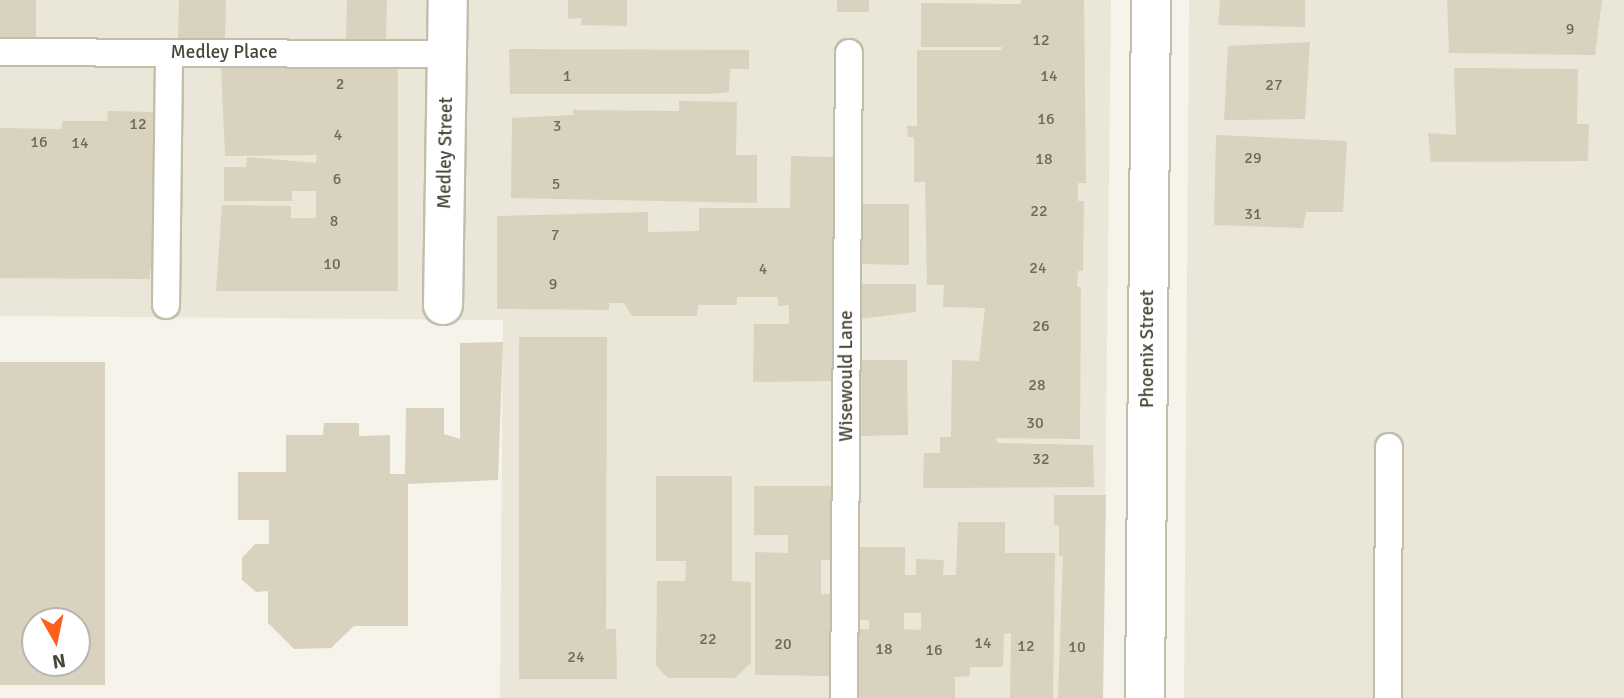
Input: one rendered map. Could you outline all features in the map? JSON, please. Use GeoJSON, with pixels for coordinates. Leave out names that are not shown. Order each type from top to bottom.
{"type":"FeatureCollection","features":[{"type":"Feature","properties":{"kind":"street","name":"Medley Street"},"geometry":{"type":"LineString","coordinates":[[443,305],[448,0]]}},
{"type":"Feature","properties":{"kind":"street","name":"Phoenix Street"},"geometry":{"type":"LineString","coordinates":[[1145,698],[1151,0]]}},
{"type":"Feature","properties":{"kind":"lane","name":"Medley Place"},"geometry":{"type":"LineString","coordinates":[[0,52],[447,54]]}},
{"type":"Feature","properties":{"kind":"lane"},"geometry":{"type":"LineString","coordinates":[[166,304],[169,53]]}},
{"type":"Feature","properties":{"kind":"lane","name":"Wisewould Lane"},"geometry":{"type":"LineString","coordinates":[[844,698],[849,53]]}},
{"type":"Feature","properties":{"kind":"lane"},"geometry":{"type":"LineString","coordinates":[[1388,698],[1389,447]]}},
{"type":"Feature","properties":{"kind":"shaded area"},"geometry":{"type":"Polygon","coordinates":[[[0,0],[1111,0],[1103,698],[500,698],[503,320],[0,316],[0,0]]]}},
{"type":"Feature","properties":{"kind":"shaded area"},"geometry":{"type":"Polygon","coordinates":[[[1189,0],[1624,0],[1624,698],[1184,698],[1189,0]]]}},
{"type":"Feature","properties":{"kind":"building"},"geometry":{"type":"Polygon","coordinates":[[[0,0],[36,0],[36,40],[0,39],[0,0]]]}},
{"type":"Feature","properties":{"kind":"building"},"geometry":{"type":"Polygon","coordinates":[[[179,0],[226,0],[225,41],[178,40],[179,0]]]}},
{"type":"Feature","properties":{"kind":"building"},"geometry":{"type":"Polygon","coordinates":[[[347,0],[387,0],[386,42],[346,41],[347,0]]]}},
{"type":"Feature","properties":{"kind":"building"},"geometry":{"type":"Polygon","coordinates":[[[568,0],[627,0],[627,26],[581,25],[582,18],[568,19],[568,0]]]}},
{"type":"Feature","properties":{"kind":"building"},"geometry":{"type":"Polygon","coordinates":[[[837,0],[869,0],[869,12],[837,12],[837,0]]]}},
{"type":"Feature","properties":{"kind":"building"},"geometry":{"type":"Polygon","coordinates":[[[1021,0],[1084,0],[1086,183],[1078,183],[1078,201],[1084,201],[1083,271],[1078,271],[1077,287],[1081,287],[1080,439],[996,438],[997,443],[1093,445],[1094,487],[923,488],[924,453],[940,453],[940,437],[951,437],[952,360],[979,361],[985,308],[943,307],[944,285],[927,285],[925,182],[914,182],[914,137],[908,137],[907,126],[917,126],[917,50],[1001,50],[1002,47],[921,47],[921,3],[1021,4],[1021,0]]]}},
{"type":"Feature","properties":{"kind":"building"},"geometry":{"type":"Polygon","coordinates":[[[1220,0],[1305,0],[1305,27],[1218,25],[1220,0]]]}},
{"type":"Feature","properties":{"kind":"building"},"geometry":{"type":"Polygon","coordinates":[[[1447,0],[1602,0],[1595,55],[1449,53],[1447,0]]]}},
{"type":"Feature","properties":{"kind":"building"},"geometry":{"type":"Polygon","coordinates":[[[1310,42],[1305,119],[1224,120],[1228,46],[1310,42]]]}},
{"type":"Feature","properties":{"kind":"building"},"geometry":{"type":"Polygon","coordinates":[[[509,49],[749,50],[749,69],[730,69],[729,92],[711,94],[510,94],[509,49]]]}},
{"type":"Feature","properties":{"kind":"building"},"geometry":{"type":"Polygon","coordinates":[[[221,66],[398,66],[398,291],[216,291],[222,205],[291,206],[291,218],[316,218],[316,191],[292,191],[292,201],[224,201],[224,167],[246,167],[247,157],[316,163],[317,155],[225,156],[221,66]]]}},
{"type":"Feature","properties":{"kind":"building"},"geometry":{"type":"Polygon","coordinates":[[[1454,68],[1578,69],[1577,124],[1589,124],[1588,161],[1431,162],[1428,133],[1456,135],[1454,68]]]}},
{"type":"Feature","properties":{"kind":"building"},"geometry":{"type":"Polygon","coordinates":[[[679,101],[737,102],[736,155],[757,155],[757,203],[511,198],[512,118],[573,115],[573,110],[679,111],[679,101]]]}},
{"type":"Feature","properties":{"kind":"building"},"geometry":{"type":"Polygon","coordinates":[[[108,111],[157,112],[156,270],[150,270],[150,279],[0,278],[0,128],[62,129],[62,121],[107,121],[108,111]]]}},
{"type":"Feature","properties":{"kind":"building"},"geometry":{"type":"Polygon","coordinates":[[[1216,135],[1347,141],[1343,212],[1306,212],[1303,228],[1214,225],[1216,135]]]}},
{"type":"Feature","properties":{"kind":"building"},"geometry":{"type":"Polygon","coordinates":[[[791,156],[835,157],[833,381],[753,382],[754,324],[789,324],[789,305],[778,306],[778,297],[737,297],[737,305],[698,305],[697,316],[632,316],[624,303],[609,303],[609,310],[497,309],[497,216],[648,212],[648,232],[699,231],[699,208],[790,208],[791,156]]]}},
{"type":"Feature","properties":{"kind":"building"},"geometry":{"type":"Polygon","coordinates":[[[860,204],[909,204],[909,265],[859,264],[860,204]]]}},
{"type":"Feature","properties":{"kind":"building"},"geometry":{"type":"Polygon","coordinates":[[[859,284],[916,284],[916,312],[859,319],[859,284]]]}},
{"type":"Feature","properties":{"kind":"building"},"geometry":{"type":"Polygon","coordinates":[[[519,337],[607,337],[606,629],[616,629],[617,679],[519,679],[519,337]]]}},
{"type":"Feature","properties":{"kind":"building"},"geometry":{"type":"Polygon","coordinates":[[[503,342],[498,480],[408,484],[408,626],[354,626],[331,648],[294,649],[268,623],[268,591],[256,592],[242,580],[242,558],[255,544],[269,544],[269,520],[238,520],[238,472],[286,472],[286,435],[323,435],[324,423],[359,423],[359,436],[390,435],[390,474],[405,474],[406,408],[444,408],[444,434],[460,439],[460,343],[503,342]]]}},
{"type":"Feature","properties":{"kind":"building"},"geometry":{"type":"Polygon","coordinates":[[[857,360],[907,360],[908,435],[858,436],[857,360]]]}},
{"type":"Feature","properties":{"kind":"building"},"geometry":{"type":"Polygon","coordinates":[[[0,362],[105,362],[105,685],[0,685],[0,362]]]}},
{"type":"Feature","properties":{"kind":"building"},"geometry":{"type":"Polygon","coordinates":[[[656,476],[732,476],[732,581],[751,582],[751,663],[735,678],[668,678],[656,666],[657,581],[685,581],[686,561],[656,561],[656,476]]]}},
{"type":"Feature","properties":{"kind":"building"},"geometry":{"type":"Polygon","coordinates":[[[754,486],[832,486],[832,560],[821,560],[821,594],[833,594],[832,676],[755,675],[755,552],[788,553],[788,535],[754,535],[754,486]]]}},
{"type":"Feature","properties":{"kind":"building"},"geometry":{"type":"Polygon","coordinates":[[[1054,495],[1106,495],[1103,698],[1058,698],[1063,556],[1059,556],[1059,525],[1054,525],[1054,495]]]}},
{"type":"Feature","properties":{"kind":"building"},"geometry":{"type":"Polygon","coordinates":[[[958,522],[1005,522],[1005,553],[1055,553],[1053,698],[1010,698],[1011,633],[1004,634],[1003,667],[970,667],[970,676],[955,677],[955,698],[857,698],[858,629],[869,629],[869,620],[858,620],[859,547],[905,547],[905,575],[916,575],[916,559],[944,560],[943,575],[956,575],[958,522]],[[904,613],[904,629],[921,630],[921,613],[904,613]]]}}]}
